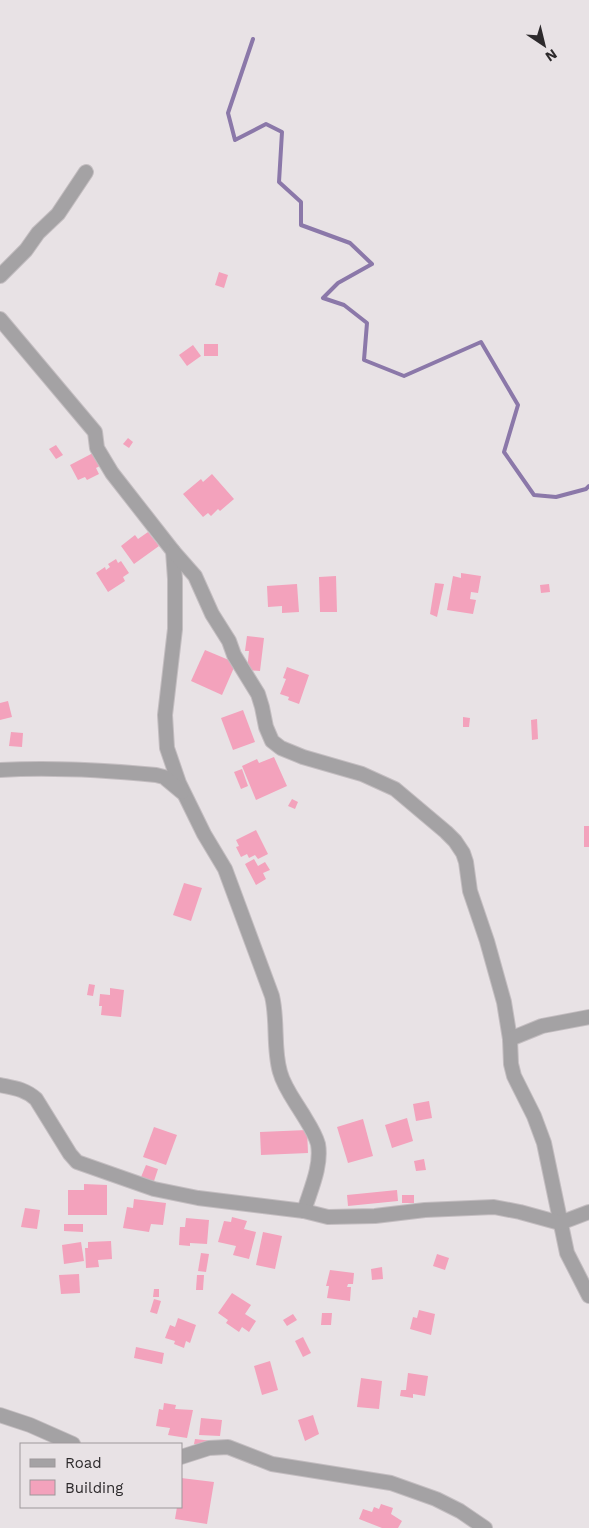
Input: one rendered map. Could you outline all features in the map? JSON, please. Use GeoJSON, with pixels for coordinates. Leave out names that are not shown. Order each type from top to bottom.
{"type":"FeatureCollection","features":[{"type":"Feature","properties":{"kind":"street"},"geometry":{"type":"LineString","coordinates":[[0,276],[26,250],[38,233],[58,214],[86,172]]}},
{"type":"Feature","properties":{"kind":"street"},"geometry":{"type":"LineString","coordinates":[[0,319],[95,432],[97,448],[112,473],[172,551],[195,576],[212,614],[229,641],[234,655],[254,686],[272,741],[281,748],[303,757],[362,774],[395,789],[455,841],[463,853],[470,891],[487,941],[504,1002],[514,1076],[534,1116],[544,1143],[567,1253],[589,1296]]}},
{"type":"Feature","properties":{"kind":"street"},"geometry":{"type":"LineString","coordinates":[[172,551],[175,579],[175,628],[165,715],[167,748],[185,794],[233,889],[272,996],[275,1012],[276,1050],[280,1072],[284,1084],[312,1130],[317,1142],[319,1152],[315,1177],[304,1211]]}},
{"type":"Feature","properties":{"kind":"street"},"geometry":{"type":"LineString","coordinates":[[0,770],[28,768],[98,769],[156,775],[164,777],[185,794]]}},
{"type":"Feature","properties":{"kind":"street"},"geometry":{"type":"LineString","coordinates":[[510,1039],[542,1026],[589,1017]]}},
{"type":"Feature","properties":{"kind":"street"},"geometry":{"type":"LineString","coordinates":[[0,1086],[29,1092],[36,1099],[70,1154],[77,1162],[154,1189],[198,1198],[304,1211],[328,1217],[375,1216],[458,1208],[494,1207],[560,1223],[589,1212]]}},
{"type":"Feature","properties":{"kind":"street"},"geometry":{"type":"LineString","coordinates":[[0,1415],[30,1425],[72,1443]]}},
{"type":"Feature","properties":{"kind":"street"},"geometry":{"type":"LineString","coordinates":[[182,1456],[209,1448],[228,1447],[272,1464],[390,1483],[436,1499],[485,1528]]}},
{"type":"Feature","properties":{"kind":"building"},"geometry":{"type":"Polygon","coordinates":[[[219,272],[228,275],[224,288],[215,285],[219,272]]]}},
{"type":"Feature","properties":{"kind":"building"},"geometry":{"type":"Polygon","coordinates":[[[204,344],[218,344],[218,356],[204,356],[204,344]]]}},
{"type":"Feature","properties":{"kind":"building"},"geometry":{"type":"Polygon","coordinates":[[[193,345],[201,356],[187,366],[179,355],[193,345]]]}},
{"type":"Feature","properties":{"kind":"building"},"geometry":{"type":"Polygon","coordinates":[[[128,438],[133,442],[129,448],[123,444],[128,438]]]}},
{"type":"Feature","properties":{"kind":"building"},"geometry":{"type":"Polygon","coordinates":[[[56,445],[63,455],[56,459],[49,449],[56,445]]]}},
{"type":"Feature","properties":{"kind":"building"},"geometry":{"type":"Polygon","coordinates":[[[93,453],[100,466],[96,468],[99,474],[87,480],[85,477],[78,480],[70,465],[93,453]]]}},
{"type":"Feature","properties":{"kind":"building"},"geometry":{"type":"Polygon","coordinates":[[[212,474],[234,499],[220,511],[218,509],[211,516],[208,513],[203,517],[183,494],[201,479],[203,482],[212,474]]]}},
{"type":"Feature","properties":{"kind":"building"},"geometry":{"type":"Polygon","coordinates":[[[148,532],[159,546],[134,564],[121,546],[135,535],[138,539],[148,532]]]}},
{"type":"Feature","properties":{"kind":"building"},"geometry":{"type":"Polygon","coordinates":[[[116,559],[118,563],[121,561],[129,573],[123,577],[125,581],[108,592],[96,573],[105,567],[106,570],[110,567],[108,564],[116,559]]]}},
{"type":"Feature","properties":{"kind":"building"},"geometry":{"type":"Polygon","coordinates":[[[461,573],[481,576],[478,593],[471,592],[470,599],[476,600],[473,614],[447,610],[453,576],[461,578],[461,573]]]}},
{"type":"Feature","properties":{"kind":"building"},"geometry":{"type":"Polygon","coordinates":[[[336,576],[337,612],[320,612],[319,577],[336,576]]]}},
{"type":"Feature","properties":{"kind":"building"},"geometry":{"type":"Polygon","coordinates":[[[435,583],[444,584],[437,617],[430,614],[435,583]]]}},
{"type":"Feature","properties":{"kind":"building"},"geometry":{"type":"Polygon","coordinates":[[[297,584],[299,612],[282,613],[282,606],[268,607],[267,586],[297,584]]]}},
{"type":"Feature","properties":{"kind":"building"},"geometry":{"type":"Polygon","coordinates":[[[549,584],[550,592],[541,593],[540,585],[549,584]]]}},
{"type":"Feature","properties":{"kind":"building"},"geometry":{"type":"Polygon","coordinates":[[[247,636],[264,638],[260,671],[247,670],[249,651],[245,651],[247,636]]]}},
{"type":"Feature","properties":{"kind":"building"},"geometry":{"type":"Polygon","coordinates":[[[205,650],[236,663],[222,695],[191,681],[205,650]]]}},
{"type":"Feature","properties":{"kind":"building"},"geometry":{"type":"Polygon","coordinates":[[[287,667],[309,675],[299,704],[288,700],[289,697],[280,694],[286,679],[283,678],[287,667]]]}},
{"type":"Feature","properties":{"kind":"building"},"geometry":{"type":"Polygon","coordinates":[[[8,701],[12,717],[0,720],[0,703],[8,701]]]}},
{"type":"Feature","properties":{"kind":"building"},"geometry":{"type":"Polygon","coordinates":[[[243,710],[255,742],[233,750],[221,718],[243,710]]]}},
{"type":"Feature","properties":{"kind":"building"},"geometry":{"type":"Polygon","coordinates":[[[463,717],[470,718],[469,727],[463,727],[463,717]]]}},
{"type":"Feature","properties":{"kind":"building"},"geometry":{"type":"Polygon","coordinates":[[[537,719],[538,739],[532,740],[531,720],[537,719]]]}},
{"type":"Feature","properties":{"kind":"building"},"geometry":{"type":"Polygon","coordinates":[[[11,732],[23,733],[22,747],[9,746],[11,732]]]}},
{"type":"Feature","properties":{"kind":"building"},"geometry":{"type":"Polygon","coordinates":[[[274,757],[287,786],[256,800],[242,766],[257,759],[259,763],[274,757]]]}},
{"type":"Feature","properties":{"kind":"building"},"geometry":{"type":"Polygon","coordinates":[[[242,769],[248,786],[241,789],[234,772],[242,769]]]}},
{"type":"Feature","properties":{"kind":"building"},"geometry":{"type":"Polygon","coordinates":[[[292,799],[298,802],[295,809],[288,806],[292,799]]]}},
{"type":"Feature","properties":{"kind":"building"},"geometry":{"type":"Polygon","coordinates":[[[584,826],[589,826],[589,847],[584,847],[584,826]]]}},
{"type":"Feature","properties":{"kind":"building"},"geometry":{"type":"Polygon","coordinates":[[[256,830],[268,854],[258,859],[255,855],[249,858],[247,854],[241,857],[236,847],[239,846],[236,840],[256,830]]]}},
{"type":"Feature","properties":{"kind":"building"},"geometry":{"type":"Polygon","coordinates":[[[254,859],[258,866],[265,862],[270,870],[263,873],[266,879],[256,885],[245,864],[254,859]]]}},
{"type":"Feature","properties":{"kind":"building"},"geometry":{"type":"Polygon","coordinates":[[[184,883],[202,888],[191,921],[173,915],[184,883]]]}},
{"type":"Feature","properties":{"kind":"building"},"geometry":{"type":"Polygon","coordinates":[[[89,984],[95,985],[93,996],[87,995],[89,984]]]}},
{"type":"Feature","properties":{"kind":"building"},"geometry":{"type":"Polygon","coordinates":[[[110,988],[124,990],[121,1017],[101,1015],[102,1006],[99,1006],[100,994],[110,995],[110,988]]]}},
{"type":"Feature","properties":{"kind":"building"},"geometry":{"type":"Polygon","coordinates":[[[429,1101],[432,1118],[416,1121],[413,1104],[429,1101]]]}},
{"type":"Feature","properties":{"kind":"building"},"geometry":{"type":"Polygon","coordinates":[[[407,1118],[413,1141],[392,1148],[385,1125],[407,1118]]]}},
{"type":"Feature","properties":{"kind":"building"},"geometry":{"type":"Polygon","coordinates":[[[363,1119],[373,1156],[348,1163],[337,1127],[363,1119]]]}},
{"type":"Feature","properties":{"kind":"building"},"geometry":{"type":"Polygon","coordinates":[[[154,1127],[177,1135],[166,1165],[143,1157],[154,1127]]]}},
{"type":"Feature","properties":{"kind":"building"},"geometry":{"type":"Polygon","coordinates":[[[307,1130],[308,1153],[261,1155],[260,1132],[307,1130]]]}},
{"type":"Feature","properties":{"kind":"building"},"geometry":{"type":"Polygon","coordinates":[[[424,1159],[426,1170],[416,1171],[414,1161],[424,1159]]]}},
{"type":"Feature","properties":{"kind":"building"},"geometry":{"type":"Polygon","coordinates":[[[146,1165],[158,1169],[154,1181],[141,1177],[146,1165]]]}},
{"type":"Feature","properties":{"kind":"building"},"geometry":{"type":"Polygon","coordinates":[[[84,1184],[107,1185],[107,1215],[68,1215],[68,1190],[84,1190],[84,1184]]]}},
{"type":"Feature","properties":{"kind":"building"},"geometry":{"type":"Polygon","coordinates":[[[397,1190],[398,1201],[348,1206],[347,1195],[397,1190]]]}},
{"type":"Feature","properties":{"kind":"building"},"geometry":{"type":"Polygon","coordinates":[[[402,1195],[414,1195],[414,1203],[402,1203],[402,1195]]]}},
{"type":"Feature","properties":{"kind":"building"},"geometry":{"type":"Polygon","coordinates":[[[134,1199],[166,1203],[163,1225],[151,1224],[149,1232],[123,1228],[127,1207],[133,1208],[134,1199]]]}},
{"type":"Feature","properties":{"kind":"building"},"geometry":{"type":"Polygon","coordinates":[[[25,1208],[40,1210],[37,1229],[21,1227],[25,1208]]]}},
{"type":"Feature","properties":{"kind":"building"},"geometry":{"type":"Polygon","coordinates":[[[232,1217],[247,1221],[244,1229],[256,1232],[249,1259],[233,1255],[236,1246],[218,1242],[224,1221],[231,1222],[232,1217]]]}},
{"type":"Feature","properties":{"kind":"building"},"geometry":{"type":"Polygon","coordinates":[[[186,1218],[209,1220],[207,1244],[190,1243],[190,1246],[179,1245],[180,1227],[185,1227],[186,1218]]]}},
{"type":"Feature","properties":{"kind":"building"},"geometry":{"type":"Polygon","coordinates":[[[64,1224],[83,1224],[83,1232],[64,1231],[64,1224]]]}},
{"type":"Feature","properties":{"kind":"building"},"geometry":{"type":"Polygon","coordinates":[[[263,1232],[282,1236],[275,1269],[256,1265],[263,1232]]]}},
{"type":"Feature","properties":{"kind":"building"},"geometry":{"type":"Polygon","coordinates":[[[111,1241],[112,1259],[98,1260],[99,1267],[86,1268],[85,1248],[88,1248],[88,1242],[111,1241]]]}},
{"type":"Feature","properties":{"kind":"building"},"geometry":{"type":"Polygon","coordinates":[[[81,1242],[84,1261],[64,1264],[62,1245],[81,1242]]]}},
{"type":"Feature","properties":{"kind":"building"},"geometry":{"type":"Polygon","coordinates":[[[201,1253],[209,1254],[206,1272],[198,1271],[201,1253]]]}},
{"type":"Feature","properties":{"kind":"building"},"geometry":{"type":"Polygon","coordinates":[[[437,1254],[449,1258],[445,1270],[433,1266],[437,1254]]]}},
{"type":"Feature","properties":{"kind":"building"},"geometry":{"type":"Polygon","coordinates":[[[382,1267],[383,1279],[372,1280],[371,1269],[382,1267]]]}},
{"type":"Feature","properties":{"kind":"building"},"geometry":{"type":"Polygon","coordinates":[[[330,1270],[354,1273],[353,1284],[348,1284],[347,1287],[351,1287],[350,1301],[327,1298],[329,1286],[326,1286],[330,1270]]]}},
{"type":"Feature","properties":{"kind":"building"},"geometry":{"type":"Polygon","coordinates":[[[79,1274],[80,1293],[61,1294],[59,1275],[79,1274]]]}},
{"type":"Feature","properties":{"kind":"building"},"geometry":{"type":"Polygon","coordinates":[[[197,1275],[204,1275],[203,1290],[196,1290],[197,1275]]]}},
{"type":"Feature","properties":{"kind":"building"},"geometry":{"type":"Polygon","coordinates":[[[154,1289],[159,1289],[159,1297],[153,1297],[154,1289]]]}},
{"type":"Feature","properties":{"kind":"building"},"geometry":{"type":"Polygon","coordinates":[[[232,1293],[251,1305],[245,1314],[256,1321],[249,1332],[242,1327],[239,1332],[226,1323],[228,1320],[218,1313],[232,1293]]]}},
{"type":"Feature","properties":{"kind":"building"},"geometry":{"type":"Polygon","coordinates":[[[154,1299],[161,1301],[157,1314],[150,1312],[154,1299]]]}},
{"type":"Feature","properties":{"kind":"building"},"geometry":{"type":"Polygon","coordinates":[[[419,1310],[435,1314],[431,1335],[410,1329],[413,1317],[417,1318],[419,1310]]]}},
{"type":"Feature","properties":{"kind":"building"},"geometry":{"type":"Polygon","coordinates":[[[322,1313],[332,1313],[331,1325],[321,1325],[322,1313]]]}},
{"type":"Feature","properties":{"kind":"building"},"geometry":{"type":"Polygon","coordinates":[[[293,1314],[297,1320],[287,1326],[283,1320],[293,1314]]]}},
{"type":"Feature","properties":{"kind":"building"},"geometry":{"type":"Polygon","coordinates":[[[178,1318],[196,1325],[190,1343],[186,1341],[184,1348],[174,1344],[175,1341],[165,1338],[170,1325],[175,1327],[178,1318]]]}},
{"type":"Feature","properties":{"kind":"building"},"geometry":{"type":"Polygon","coordinates":[[[303,1337],[311,1353],[303,1357],[295,1341],[303,1337]]]}},
{"type":"Feature","properties":{"kind":"building"},"geometry":{"type":"Polygon","coordinates":[[[136,1347],[164,1353],[162,1364],[134,1358],[136,1347]]]}},
{"type":"Feature","properties":{"kind":"building"},"geometry":{"type":"Polygon","coordinates":[[[270,1361],[278,1390],[262,1395],[254,1366],[270,1361]]]}},
{"type":"Feature","properties":{"kind":"building"},"geometry":{"type":"Polygon","coordinates":[[[408,1373],[428,1376],[425,1396],[413,1394],[413,1398],[400,1396],[401,1390],[406,1390],[408,1373]]]}},
{"type":"Feature","properties":{"kind":"building"},"geometry":{"type":"Polygon","coordinates":[[[361,1378],[382,1381],[379,1409],[357,1407],[361,1378]]]}},
{"type":"Feature","properties":{"kind":"building"},"geometry":{"type":"Polygon","coordinates":[[[164,1403],[176,1405],[175,1409],[193,1410],[187,1438],[168,1435],[170,1428],[156,1426],[159,1409],[163,1410],[164,1403]]]}},
{"type":"Feature","properties":{"kind":"building"},"geometry":{"type":"Polygon","coordinates":[[[313,1415],[319,1434],[305,1441],[298,1420],[313,1415]]]}},
{"type":"Feature","properties":{"kind":"building"},"geometry":{"type":"Polygon","coordinates":[[[201,1418],[222,1420],[220,1436],[199,1435],[201,1418]]]}},
{"type":"Feature","properties":{"kind":"building"},"geometry":{"type":"Polygon","coordinates":[[[195,1439],[213,1441],[212,1447],[194,1444],[195,1439]]]}},
{"type":"Feature","properties":{"kind":"building"},"geometry":{"type":"Polygon","coordinates":[[[182,1478],[214,1482],[207,1524],[175,1519],[177,1508],[182,1508],[182,1478]]]}},
{"type":"Feature","properties":{"kind":"building"},"geometry":{"type":"Polygon","coordinates":[[[381,1504],[393,1508],[391,1514],[402,1521],[398,1528],[382,1528],[359,1519],[363,1509],[372,1512],[374,1507],[379,1509],[381,1504]]]}},
{"type":"Feature","properties":{"kind":"waterway"},"geometry":{"type":"LineString","coordinates":[[253,39],[228,113],[235,140],[266,124],[282,132],[279,182],[301,202],[301,225],[350,243],[372,264],[338,283],[323,298],[344,305],[367,323],[364,360],[404,376],[481,342],[518,405],[504,452],[534,495],[556,497],[586,489],[589,486]]}}]}
